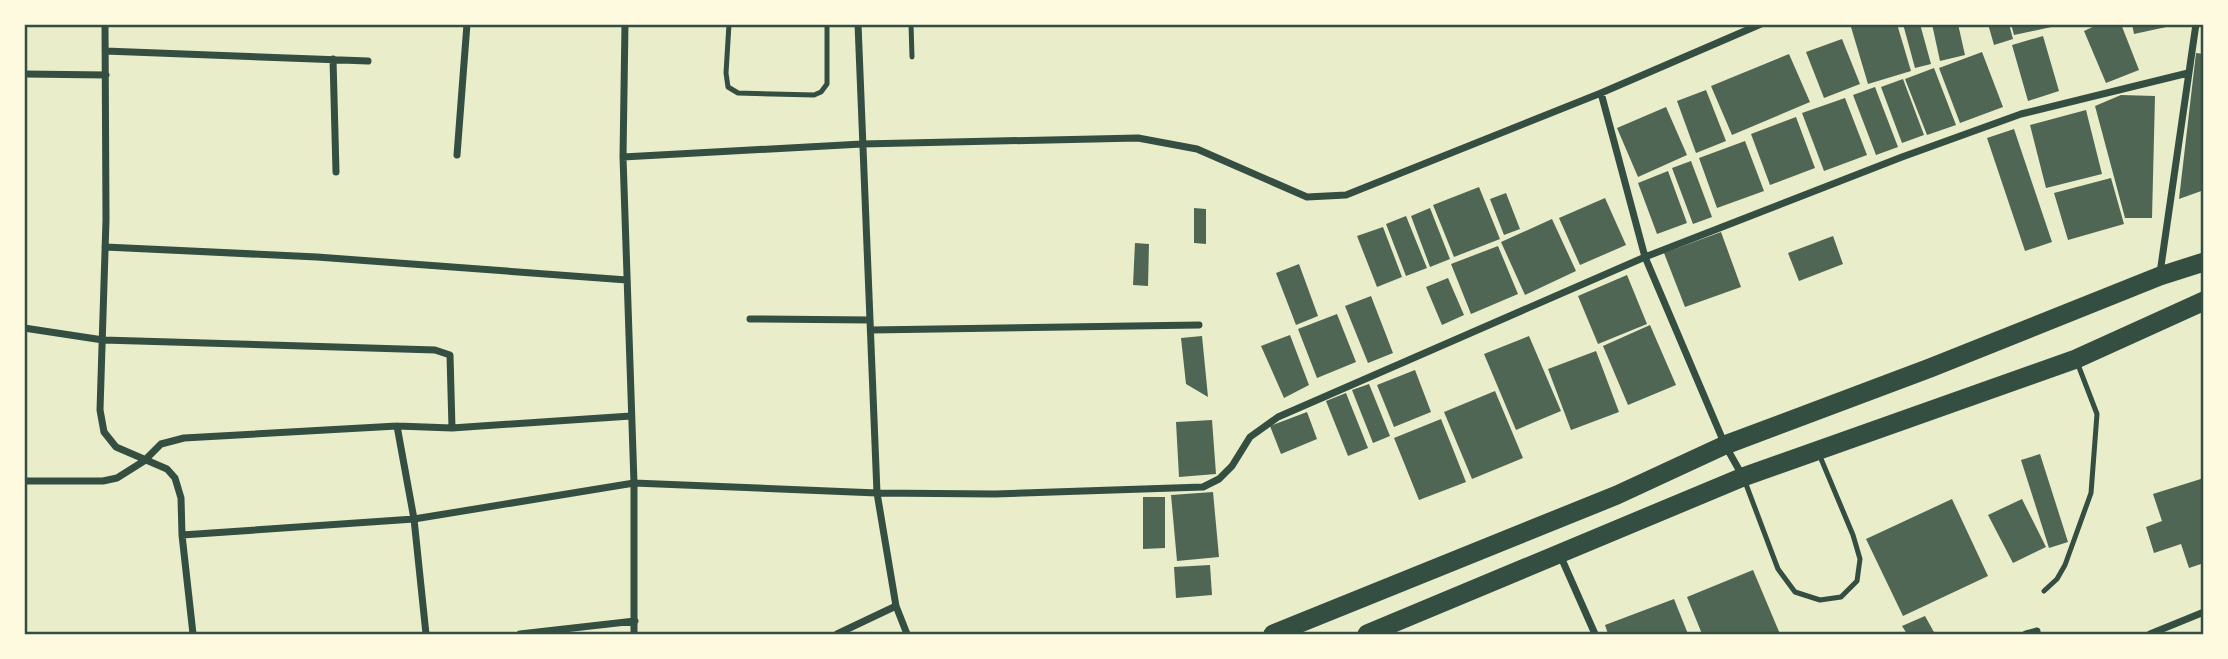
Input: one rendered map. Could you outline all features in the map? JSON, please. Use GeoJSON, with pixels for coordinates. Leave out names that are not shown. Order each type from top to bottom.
{"type":"FeatureCollection","features":[{"type":"Feature","properties":{"kind":"highway"},"geometry":{"type":"LineString","coordinates":[[1273,635],[1617,495],[1725,445],[1930,368],[2160,276],[2203,262]]}},
{"type":"Feature","properties":{"kind":"highway"},"geometry":{"type":"LineString","coordinates":[[1367,635],[1743,477],[2076,359],[2203,301]]}},
{"type":"Feature","properties":{"kind":"street"},"geometry":{"type":"LineString","coordinates":[[105,24],[105,247],[100,410],[104,432],[116,447],[167,469],[176,478],[181,498],[182,535],[193,635]]}},
{"type":"Feature","properties":{"kind":"street"},"geometry":{"type":"LineString","coordinates":[[457,155],[467,24]]}},
{"type":"Feature","properties":{"kind":"street"},"geometry":{"type":"LineString","coordinates":[[625,24],[623,157],[634,483],[634,635]]}},
{"type":"Feature","properties":{"kind":"street"},"geometry":{"type":"LineString","coordinates":[[858,24],[877,493],[896,606],[907,635]]}},
{"type":"Feature","properties":{"kind":"street"},"geometry":{"type":"LineString","coordinates":[[623,157],[863,144],[1138,138],[1177,143],[1197,149],[1307,197],[1346,195],[1601,93],[1761,24]]}},
{"type":"Feature","properties":{"kind":"street"},"geometry":{"type":"LineString","coordinates":[[2160,276],[2196,24]]}},
{"type":"Feature","properties":{"kind":"street"},"geometry":{"type":"LineString","coordinates":[[105,51],[368,61]]}},
{"type":"Feature","properties":{"kind":"street"},"geometry":{"type":"LineString","coordinates":[[333,60],[336,172]]}},
{"type":"Feature","properties":{"kind":"street"},"geometry":{"type":"LineString","coordinates":[[182,535],[414,519],[634,483],[877,493],[995,494],[1203,487],[1219,479],[1232,466],[1250,437],[1278,416],[1645,257],[1902,157],[2021,114],[2188,73]]}},
{"type":"Feature","properties":{"kind":"street"},"geometry":{"type":"LineString","coordinates":[[24,74],[106,75]]}},
{"type":"Feature","properties":{"kind":"street"},"geometry":{"type":"LineString","coordinates":[[1601,93],[1645,257],[1725,445],[1743,477]]}},
{"type":"Feature","properties":{"kind":"street"},"geometry":{"type":"LineString","coordinates":[[105,247],[317,257],[627,280]]}},
{"type":"Feature","properties":{"kind":"street"},"geometry":{"type":"LineString","coordinates":[[750,319],[870,320]]}},
{"type":"Feature","properties":{"kind":"street"},"geometry":{"type":"LineString","coordinates":[[871,330],[1199,325]]}},
{"type":"Feature","properties":{"kind":"street"},"geometry":{"type":"LineString","coordinates":[[24,328],[103,340],[435,350],[450,355],[452,428]]}},
{"type":"Feature","properties":{"kind":"street"},"geometry":{"type":"LineString","coordinates":[[24,481],[103,481],[117,478],[144,461],[161,444],[184,438],[397,426],[452,428],[631,416]]}},
{"type":"Feature","properties":{"kind":"street"},"geometry":{"type":"LineString","coordinates":[[397,426],[414,519],[426,635]]}},
{"type":"Feature","properties":{"kind":"street"},"geometry":{"type":"LineString","coordinates":[[1559,554],[1595,635]]}},
{"type":"Feature","properties":{"kind":"street"},"geometry":{"type":"LineString","coordinates":[[837,635],[896,606]]}},
{"type":"Feature","properties":{"kind":"street"},"geometry":{"type":"LineString","coordinates":[[2150,635],[2203,612]]}},
{"type":"Feature","properties":{"kind":"street"},"geometry":{"type":"LineString","coordinates":[[520,635],[635,621]]}},
{"type":"Feature","properties":{"kind":"street"},"geometry":{"type":"LineString","coordinates":[[2026,635],[2037,631]]}},
{"type":"Feature","properties":{"kind":"lane"},"geometry":{"type":"LineString","coordinates":[[729,24],[726,73],[728,87],[738,93],[814,95],[821,93],[827,84],[827,24]]}},
{"type":"Feature","properties":{"kind":"lane"},"geometry":{"type":"LineString","coordinates":[[911,24],[912,57]]}},
{"type":"Feature","properties":{"kind":"lane"},"geometry":{"type":"LineString","coordinates":[[2043,591],[2057,579],[2065,565],[2091,493],[2097,414],[2076,359]]}},
{"type":"Feature","properties":{"kind":"lane"},"geometry":{"type":"LineString","coordinates":[[1743,477],[1778,569],[1795,592],[1820,600],[1841,597],[1857,581],[1860,559],[1853,535],[1817,451]]}},
{"type":"Feature","properties":{"kind":"building"},"geometry":{"type":"Polygon","coordinates":[[[1859,24],[1897,24],[1911,71],[1868,84],[1851,27],[1859,24]]]}},
{"type":"Feature","properties":{"kind":"building"},"geometry":{"type":"Polygon","coordinates":[[[1903,24],[1920,24],[1931,64],[1915,68],[1903,24]]]}},
{"type":"Feature","properties":{"kind":"building"},"geometry":{"type":"Polygon","coordinates":[[[1932,24],[1958,24],[1965,55],[1940,61],[1932,24]]]}},
{"type":"Feature","properties":{"kind":"building"},"geometry":{"type":"Polygon","coordinates":[[[1988,24],[2009,24],[2013,39],[1994,45],[1988,24]]]}},
{"type":"Feature","properties":{"kind":"building"},"geometry":{"type":"Polygon","coordinates":[[[2011,24],[2056,24],[2056,26],[2014,35],[2011,24]]]}},
{"type":"Feature","properties":{"kind":"building"},"geometry":{"type":"Polygon","coordinates":[[[2099,24],[2121,24],[2139,70],[2106,83],[2084,31],[2099,24]]]}},
{"type":"Feature","properties":{"kind":"building"},"geometry":{"type":"Polygon","coordinates":[[[2132,24],[2170,24],[2171,26],[2134,34],[2132,24]]]}},
{"type":"Feature","properties":{"kind":"building"},"geometry":{"type":"Polygon","coordinates":[[[2043,36],[2059,91],[2028,101],[2012,45],[2043,36]]]}},
{"type":"Feature","properties":{"kind":"building"},"geometry":{"type":"Polygon","coordinates":[[[1842,39],[1860,84],[1824,98],[1806,52],[1842,39]]]}},
{"type":"Feature","properties":{"kind":"building"},"geometry":{"type":"Polygon","coordinates":[[[1982,52],[2003,107],[1960,123],[1939,68],[1982,52]]]}},
{"type":"Feature","properties":{"kind":"building"},"geometry":{"type":"Polygon","coordinates":[[[2196,53],[2204,54],[2204,190],[2179,199],[2196,53]]]}},
{"type":"Feature","properties":{"kind":"building"},"geometry":{"type":"Polygon","coordinates":[[[1789,54],[1810,102],[1732,135],[1711,86],[1789,54]]]}},
{"type":"Feature","properties":{"kind":"building"},"geometry":{"type":"Polygon","coordinates":[[[1934,68],[1956,125],[1927,135],[1905,79],[1934,68]]]}},
{"type":"Feature","properties":{"kind":"building"},"geometry":{"type":"Polygon","coordinates":[[[1903,79],[1924,135],[1902,143],[1881,87],[1903,79]]]}},
{"type":"Feature","properties":{"kind":"building"},"geometry":{"type":"Polygon","coordinates":[[[1875,87],[1898,147],[1876,155],[1853,95],[1875,87]]]}},
{"type":"Feature","properties":{"kind":"building"},"geometry":{"type":"Polygon","coordinates":[[[1706,90],[1726,141],[1696,153],[1677,101],[1706,90]]]}},
{"type":"Feature","properties":{"kind":"building"},"geometry":{"type":"Polygon","coordinates":[[[2121,95],[2155,96],[2152,218],[2125,218],[2095,106],[2121,95]]]}},
{"type":"Feature","properties":{"kind":"building"},"geometry":{"type":"Polygon","coordinates":[[[1845,98],[1867,155],[1824,171],[1802,113],[1845,98]]]}},
{"type":"Feature","properties":{"kind":"building"},"geometry":{"type":"Polygon","coordinates":[[[1666,107],[1687,155],[1638,177],[1617,128],[1666,107]]]}},
{"type":"Feature","properties":{"kind":"building"},"geometry":{"type":"Polygon","coordinates":[[[2086,110],[2102,174],[2046,188],[2030,125],[2086,110]]]}},
{"type":"Feature","properties":{"kind":"building"},"geometry":{"type":"Polygon","coordinates":[[[1796,117],[1815,168],[1770,185],[1751,134],[1796,117]]]}},
{"type":"Feature","properties":{"kind":"building"},"geometry":{"type":"Polygon","coordinates":[[[2014,129],[2052,242],[2025,251],[1987,138],[2014,129]]]}},
{"type":"Feature","properties":{"kind":"building"},"geometry":{"type":"Polygon","coordinates":[[[1745,141],[1764,191],[1717,208],[1699,158],[1745,141]]]}},
{"type":"Feature","properties":{"kind":"building"},"geometry":{"type":"Polygon","coordinates":[[[1691,161],[1712,217],[1693,224],[1672,168],[1691,161]]]}},
{"type":"Feature","properties":{"kind":"building"},"geometry":{"type":"Polygon","coordinates":[[[1668,171],[1687,223],[1657,234],[1638,183],[1668,171]]]}},
{"type":"Feature","properties":{"kind":"building"},"geometry":{"type":"Polygon","coordinates":[[[2111,178],[2124,224],[2068,240],[2054,193],[2111,178]]]}},
{"type":"Feature","properties":{"kind":"building"},"geometry":{"type":"Polygon","coordinates":[[[1479,187],[1500,239],[1454,257],[1433,205],[1479,187]]]}},
{"type":"Feature","properties":{"kind":"building"},"geometry":{"type":"Polygon","coordinates":[[[1506,193],[1520,229],[1504,235],[1490,199],[1506,193]]]}},
{"type":"Feature","properties":{"kind":"building"},"geometry":{"type":"Polygon","coordinates":[[[1605,198],[1626,245],[1580,265],[1559,218],[1605,198]]]}},
{"type":"Feature","properties":{"kind":"building"},"geometry":{"type":"Polygon","coordinates":[[[1194,208],[1206,209],[1206,244],[1194,243],[1194,208]]]}},
{"type":"Feature","properties":{"kind":"building"},"geometry":{"type":"Polygon","coordinates":[[[1430,208],[1450,259],[1430,267],[1411,216],[1430,208]]]}},
{"type":"Feature","properties":{"kind":"building"},"geometry":{"type":"Polygon","coordinates":[[[1406,216],[1427,268],[1406,276],[1386,224],[1406,216]]]}},
{"type":"Feature","properties":{"kind":"building"},"geometry":{"type":"Polygon","coordinates":[[[1552,219],[1576,271],[1525,295],[1501,242],[1552,219]]]}},
{"type":"Feature","properties":{"kind":"building"},"geometry":{"type":"Polygon","coordinates":[[[1383,227],[1402,277],[1377,287],[1357,236],[1383,227]]]}},
{"type":"Feature","properties":{"kind":"building"},"geometry":{"type":"Polygon","coordinates":[[[1721,232],[1741,287],[1685,307],[1664,253],[1721,232]]]}},
{"type":"Feature","properties":{"kind":"building"},"geometry":{"type":"Polygon","coordinates":[[[1833,236],[1843,264],[1799,281],[1788,253],[1833,236]]]}},
{"type":"Feature","properties":{"kind":"building"},"geometry":{"type":"Polygon","coordinates":[[[1135,243],[1149,244],[1148,286],[1133,285],[1135,243]]]}},
{"type":"Feature","properties":{"kind":"building"},"geometry":{"type":"Polygon","coordinates":[[[1498,246],[1518,294],[1471,314],[1451,264],[1498,246]]]}},
{"type":"Feature","properties":{"kind":"building"},"geometry":{"type":"Polygon","coordinates":[[[1299,264],[1318,316],[1296,325],[1276,273],[1299,264]]]}},
{"type":"Feature","properties":{"kind":"building"},"geometry":{"type":"Polygon","coordinates":[[[1627,275],[1647,324],[1598,344],[1578,296],[1627,275]]]}},
{"type":"Feature","properties":{"kind":"building"},"geometry":{"type":"Polygon","coordinates":[[[1448,278],[1464,315],[1442,325],[1426,287],[1448,278]]]}},
{"type":"Feature","properties":{"kind":"building"},"geometry":{"type":"Polygon","coordinates":[[[1371,296],[1393,353],[1368,363],[1345,306],[1371,296]]]}},
{"type":"Feature","properties":{"kind":"building"},"geometry":{"type":"Polygon","coordinates":[[[1337,314],[1356,362],[1317,378],[1298,329],[1337,314]]]}},
{"type":"Feature","properties":{"kind":"building"},"geometry":{"type":"Polygon","coordinates":[[[1650,325],[1676,385],[1628,405],[1603,346],[1650,325]]]}},
{"type":"Feature","properties":{"kind":"building"},"geometry":{"type":"Polygon","coordinates":[[[1290,335],[1309,385],[1284,398],[1261,346],[1290,335]]]}},
{"type":"Feature","properties":{"kind":"building"},"geometry":{"type":"Polygon","coordinates":[[[1202,336],[1208,397],[1186,384],[1181,338],[1202,336]]]}},
{"type":"Feature","properties":{"kind":"building"},"geometry":{"type":"Polygon","coordinates":[[[1529,336],[1561,411],[1516,430],[1484,354],[1529,336]]]}},
{"type":"Feature","properties":{"kind":"building"},"geometry":{"type":"Polygon","coordinates":[[[1596,351],[1619,412],[1571,430],[1548,369],[1596,351]]]}},
{"type":"Feature","properties":{"kind":"building"},"geometry":{"type":"Polygon","coordinates":[[[1415,370],[1431,412],[1394,427],[1377,385],[1415,370]]]}},
{"type":"Feature","properties":{"kind":"building"},"geometry":{"type":"Polygon","coordinates":[[[1369,384],[1390,436],[1373,443],[1352,390],[1369,384]]]}},
{"type":"Feature","properties":{"kind":"building"},"geometry":{"type":"Polygon","coordinates":[[[1495,391],[1523,458],[1472,479],[1444,412],[1495,391]]]}},
{"type":"Feature","properties":{"kind":"building"},"geometry":{"type":"Polygon","coordinates":[[[1346,393],[1368,448],[1348,456],[1326,401],[1346,393]]]}},
{"type":"Feature","properties":{"kind":"building"},"geometry":{"type":"Polygon","coordinates":[[[1307,412],[1317,439],[1281,454],[1270,426],[1307,412]]]}},
{"type":"Feature","properties":{"kind":"building"},"geometry":{"type":"Polygon","coordinates":[[[1441,419],[1466,482],[1419,500],[1394,438],[1441,419]]]}},
{"type":"Feature","properties":{"kind":"building"},"geometry":{"type":"Polygon","coordinates":[[[1212,420],[1216,474],[1179,477],[1176,422],[1212,420]]]}},
{"type":"Feature","properties":{"kind":"building"},"geometry":{"type":"Polygon","coordinates":[[[2040,454],[2068,542],[2049,548],[2021,460],[2040,454]]]}},
{"type":"Feature","properties":{"kind":"building"},"geometry":{"type":"Polygon","coordinates":[[[2204,478],[2204,563],[2189,568],[2181,544],[2154,553],[2146,527],[2162,521],[2153,494],[2204,478]]]}},
{"type":"Feature","properties":{"kind":"building"},"geometry":{"type":"Polygon","coordinates":[[[1213,492],[1219,557],[1177,561],[1171,495],[1213,492]]]}},
{"type":"Feature","properties":{"kind":"building"},"geometry":{"type":"Polygon","coordinates":[[[1143,497],[1165,497],[1165,548],[1143,549],[1143,497]]]}},
{"type":"Feature","properties":{"kind":"building"},"geometry":{"type":"Polygon","coordinates":[[[1952,499],[1988,576],[1903,616],[1866,539],[1952,499]]]}},
{"type":"Feature","properties":{"kind":"building"},"geometry":{"type":"Polygon","coordinates":[[[2022,499],[2046,547],[2013,563],[1988,515],[2022,499]]]}},
{"type":"Feature","properties":{"kind":"building"},"geometry":{"type":"Polygon","coordinates":[[[1210,565],[1212,595],[1176,598],[1174,567],[1210,565]]]}},
{"type":"Feature","properties":{"kind":"building"},"geometry":{"type":"Polygon","coordinates":[[[1753,570],[1780,634],[1702,634],[1687,597],[1753,570]]]}},
{"type":"Feature","properties":{"kind":"building"},"geometry":{"type":"Polygon","coordinates":[[[1674,599],[1688,634],[1608,634],[1605,625],[1674,599]]]}},
{"type":"Feature","properties":{"kind":"building"},"geometry":{"type":"Polygon","coordinates":[[[1925,616],[1935,634],[1907,634],[1902,626],[1925,616]]]}}]}
